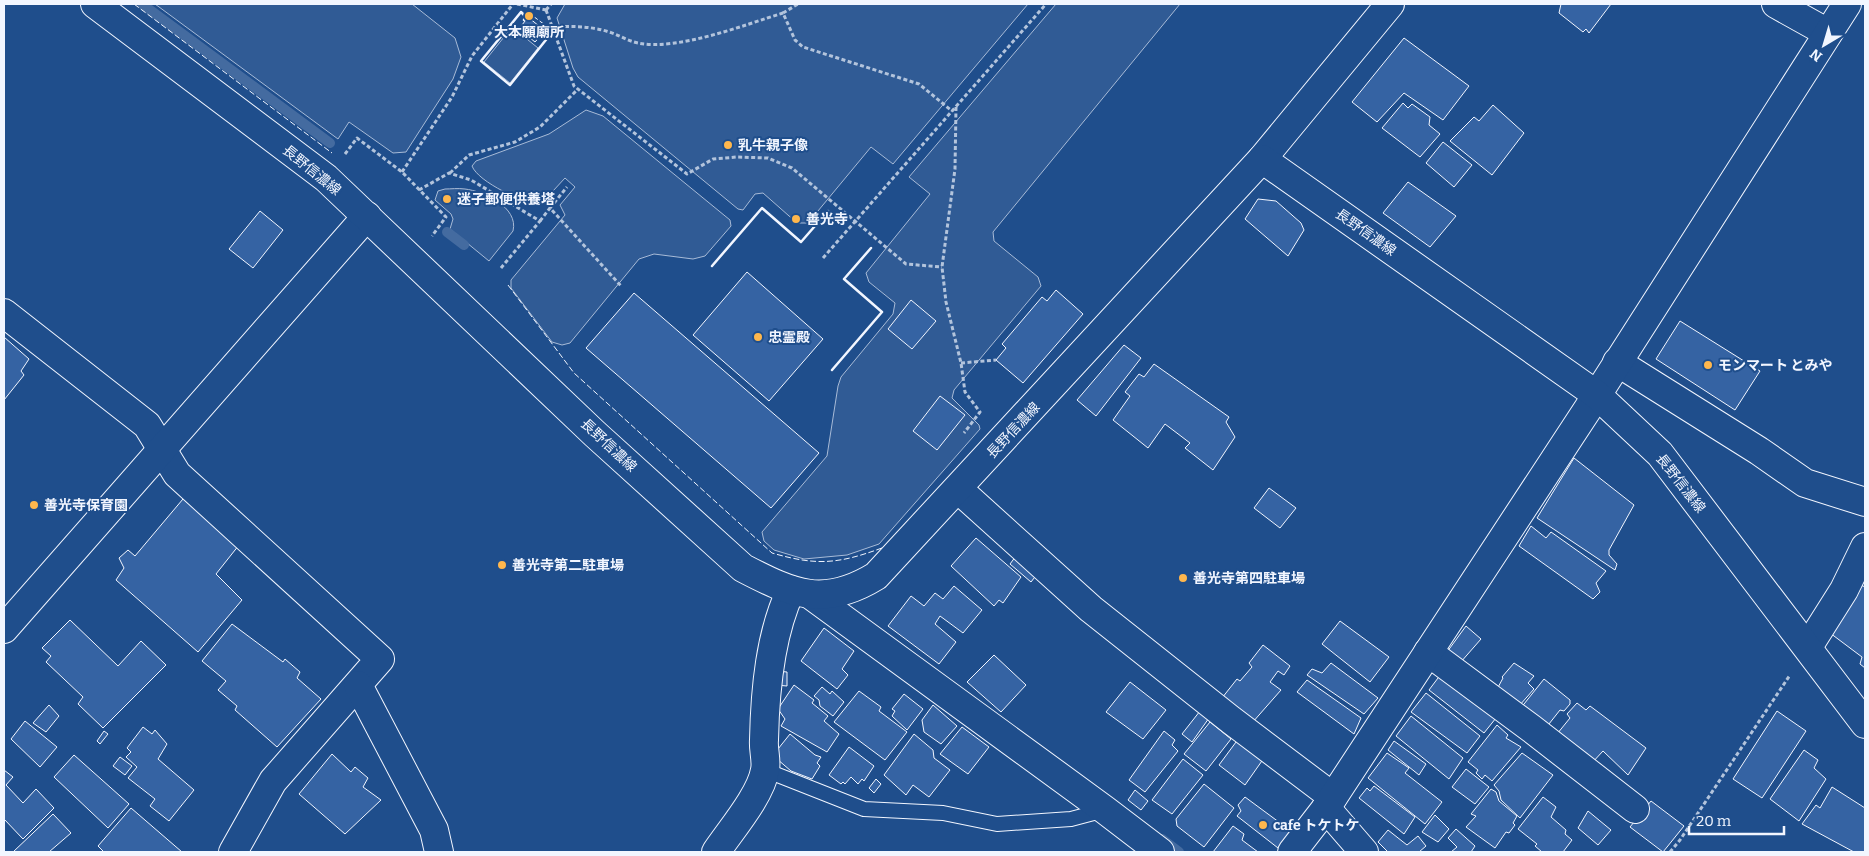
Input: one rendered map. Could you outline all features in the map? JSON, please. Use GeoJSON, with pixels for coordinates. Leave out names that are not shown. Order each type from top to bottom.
{"type":"FeatureCollection","features":[{"type":"Feature","properties":{"kind":"street","name":"長野信濃線"},"geometry":{"type":"LineString","coordinates":[[96,4],[326,178],[595,434],[743,568],[771,582],[802,593],[854,589],[876,576],[1262,159],[1596,394],[1660,454],[1865,724]]}},
{"type":"Feature","properties":{"kind":"street"},"geometry":{"type":"LineString","coordinates":[[1262,159],[1390,4]]}},
{"type":"Feature","properties":{"kind":"street"},"geometry":{"type":"LineString","coordinates":[[1776,4],[1828,33]]}},
{"type":"Feature","properties":{"kind":"street"},"geometry":{"type":"LineString","coordinates":[[1292,852],[1329,802],[1428,652],[1847,4]]}},
{"type":"Feature","properties":{"kind":"street"},"geometry":{"type":"LineString","coordinates":[[4,629],[163,451],[367,216]]}},
{"type":"Feature","properties":{"kind":"street"},"geometry":{"type":"LineString","coordinates":[[4,313],[147,425],[177,474],[380,659],[273,781],[234,852]]}},
{"type":"Feature","properties":{"kind":"street"},"geometry":{"type":"LineString","coordinates":[[1617,362],[1759,451],[1805,483],[1865,502]]}},
{"type":"Feature","properties":{"kind":"street"},"geometry":{"type":"LineString","coordinates":[[958,489],[1091,609],[1231,720],[1329,802],[1364,852]]}},
{"type":"Feature","properties":{"kind":"street"},"geometry":{"type":"LineString","coordinates":[[1808,647],[1844,590],[1865,546]]}},
{"type":"Feature","properties":{"kind":"street"},"geometry":{"type":"LineString","coordinates":[[716,852],[753,798],[765,770],[763,741],[767,692],[780,619],[802,593],[1105,810],[1160,852]]}},
{"type":"Feature","properties":{"kind":"street"},"geometry":{"type":"LineString","coordinates":[[1428,652],[1635,809]]}},
{"type":"Feature","properties":{"kind":"street"},"geometry":{"type":"LineString","coordinates":[[358,685],[434,830],[440,852]]}},
{"type":"Feature","properties":{"kind":"lane"},"geometry":{"type":"LineString","coordinates":[[765,770],[864,808],[943,813],[997,824],[1071,819],[1105,810]]}},
{"type":"Feature","properties":{"kind":"path"},"geometry":{"type":"LineString","coordinates":[[431,238],[446,217],[402,172],[452,97],[472,56],[513,4]]}},
{"type":"Feature","properties":{"kind":"path"},"geometry":{"type":"LineString","coordinates":[[517,4],[546,10]]}},
{"type":"Feature","properties":{"kind":"path"},"geometry":{"type":"LineString","coordinates":[[546,10],[551,4]]}},
{"type":"Feature","properties":{"kind":"path"},"geometry":{"type":"LineString","coordinates":[[552,28],[574,26],[607,31],[638,43],[666,44],[721,33],[784,13],[798,4]]}},
{"type":"Feature","properties":{"kind":"path"},"geometry":{"type":"LineString","coordinates":[[823,258],[1046,4]]}},
{"type":"Feature","properties":{"kind":"path"},"geometry":{"type":"LineString","coordinates":[[546,10],[574,86],[688,174],[713,159],[737,157],[768,158],[792,168],[906,264],[942,267]]}},
{"type":"Feature","properties":{"kind":"path"},"geometry":{"type":"LineString","coordinates":[[784,13],[795,40],[803,47],[919,84],[952,111]]}},
{"type":"Feature","properties":{"kind":"path"},"geometry":{"type":"LineString","coordinates":[[420,190],[449,173],[470,155],[516,142],[540,127],[578,89]]}},
{"type":"Feature","properties":{"kind":"path"},"geometry":{"type":"LineString","coordinates":[[956,107],[955,169],[942,267],[946,302],[961,363],[965,392],[980,412],[959,440]]}},
{"type":"Feature","properties":{"kind":"path"},"geometry":{"type":"LineString","coordinates":[[449,173],[472,180],[540,221]]}},
{"type":"Feature","properties":{"kind":"path"},"geometry":{"type":"LineString","coordinates":[[501,268],[567,187]]}},
{"type":"Feature","properties":{"kind":"path"},"geometry":{"type":"LineString","coordinates":[[550,208],[621,286]]}},
{"type":"Feature","properties":{"kind":"path"},"geometry":{"type":"LineString","coordinates":[[961,363],[996,360]]}},
{"type":"Feature","properties":{"kind":"path"},"geometry":{"type":"LineString","coordinates":[[1670,852],[1680,840],[1808,647]]}},
{"type":"Feature","properties":{"kind":"shaded area"},"geometry":{"type":"Polygon","coordinates":[[[155,4],[412,4],[455,38],[461,57],[453,79],[406,152],[393,153],[349,122],[338,139],[155,4]]]}},
{"type":"Feature","properties":{"kind":"shaded area"},"geometry":{"type":"Polygon","coordinates":[[[565,4],[1028,4],[893,164],[871,147],[808,223],[797,223],[763,193],[755,194],[743,210],[738,209],[578,77],[573,68],[557,18],[565,4]]]}},
{"type":"Feature","properties":{"kind":"shaded area"},"geometry":{"type":"Polygon","coordinates":[[[1056,4],[1180,4],[993,232],[994,241],[1038,277],[1041,286],[954,390],[952,398],[979,425],[980,429],[879,544],[847,555],[804,559],[774,550],[764,541],[762,532],[827,456],[841,377],[893,314],[895,303],[869,282],[866,273],[930,194],[909,177],[1056,4]]]}},
{"type":"Feature","properties":{"kind":"shaded area"},"geometry":{"type":"Polygon","coordinates":[[[512,27],[538,48],[510,83],[484,62],[512,27]]]}},
{"type":"Feature","properties":{"kind":"shaded area"},"geometry":{"type":"Polygon","coordinates":[[[586,110],[603,116],[730,220],[731,226],[705,256],[693,259],[654,254],[639,259],[570,343],[562,345],[552,342],[511,288],[511,280],[565,215],[560,205],[575,187],[565,178],[541,204],[534,203],[492,185],[483,179],[472,166],[476,161],[549,134],[586,110]]]}},
{"type":"Feature","properties":{"kind":"shaded area"},"geometry":{"type":"Polygon","coordinates":[[[465,189],[481,193],[498,202],[511,215],[513,231],[489,261],[450,229],[453,219],[451,214],[435,200],[438,191],[465,189]]]}},
{"type":"Feature","properties":{"kind":"building"},"geometry":{"type":"Polygon","coordinates":[[[1561,4],[1611,4],[1589,33],[1586,29],[1583,32],[1559,13],[1561,4]]]}},
{"type":"Feature","properties":{"kind":"building"},"geometry":{"type":"Polygon","coordinates":[[[528,17],[545,31],[535,42],[519,29],[528,17]]]}},
{"type":"Feature","properties":{"kind":"building"},"geometry":{"type":"Polygon","coordinates":[[[1404,38],[1469,86],[1443,120],[1404,93],[1377,122],[1352,102],[1404,38]]]}},
{"type":"Feature","properties":{"kind":"building"},"geometry":{"type":"Polygon","coordinates":[[[1403,103],[1408,108],[1412,104],[1430,117],[1429,125],[1440,134],[1420,157],[1382,128],[1403,103]]]}},
{"type":"Feature","properties":{"kind":"building"},"geometry":{"type":"Polygon","coordinates":[[[1493,105],[1524,133],[1492,175],[1450,141],[1474,117],[1479,121],[1493,105]]]}},
{"type":"Feature","properties":{"kind":"building"},"geometry":{"type":"Polygon","coordinates":[[[1443,142],[1472,165],[1454,187],[1426,163],[1443,142]]]}},
{"type":"Feature","properties":{"kind":"building"},"geometry":{"type":"Polygon","coordinates":[[[1408,182],[1456,216],[1430,247],[1383,213],[1408,182]]]}},
{"type":"Feature","properties":{"kind":"building"},"geometry":{"type":"Polygon","coordinates":[[[1258,199],[1276,201],[1301,223],[1304,230],[1288,256],[1245,219],[1258,199]]]}},
{"type":"Feature","properties":{"kind":"building"},"geometry":{"type":"Polygon","coordinates":[[[260,211],[283,230],[253,268],[229,249],[260,211]]]}},
{"type":"Feature","properties":{"kind":"building","name":"忠霊殿"},"geometry":{"type":"Polygon","coordinates":[[[747,272],[823,339],[769,401],[693,335],[747,272]]]}},
{"type":"Feature","properties":{"kind":"building"},"geometry":{"type":"Polygon","coordinates":[[[1056,290],[1083,314],[1023,383],[996,360],[1006,348],[1002,344],[1042,297],[1047,301],[1056,290]]]}},
{"type":"Feature","properties":{"kind":"building"},"geometry":{"type":"Polygon","coordinates":[[[634,293],[819,453],[771,508],[586,348],[634,293]]]}},
{"type":"Feature","properties":{"kind":"building"},"geometry":{"type":"Polygon","coordinates":[[[911,300],[936,321],[912,349],[888,329],[911,300]]]}},
{"type":"Feature","properties":{"kind":"building","name":"モンマート とみや"},"geometry":{"type":"Polygon","coordinates":[[[1680,321],[1760,371],[1735,410],[1656,359],[1680,321]]]}},
{"type":"Feature","properties":{"kind":"building"},"geometry":{"type":"Polygon","coordinates":[[[4,337],[29,359],[21,371],[24,375],[4,400],[4,337]]]}},
{"type":"Feature","properties":{"kind":"building"},"geometry":{"type":"Polygon","coordinates":[[[1124,345],[1141,358],[1096,416],[1077,400],[1124,345]]]}},
{"type":"Feature","properties":{"kind":"building"},"geometry":{"type":"Polygon","coordinates":[[[1154,364],[1229,417],[1226,422],[1235,437],[1213,470],[1185,448],[1190,443],[1165,424],[1148,448],[1113,420],[1130,396],[1125,392],[1139,374],[1144,377],[1154,364]]]}},
{"type":"Feature","properties":{"kind":"building"},"geometry":{"type":"Polygon","coordinates":[[[940,396],[965,415],[937,450],[913,431],[940,396]]]}},
{"type":"Feature","properties":{"kind":"building"},"geometry":{"type":"Polygon","coordinates":[[[1574,458],[1634,505],[1609,550],[1609,555],[1617,564],[1615,570],[1537,518],[1574,458]]]}},
{"type":"Feature","properties":{"kind":"building"},"geometry":{"type":"Polygon","coordinates":[[[1269,488],[1296,508],[1280,528],[1254,508],[1269,488]]]}},
{"type":"Feature","properties":{"kind":"building"},"geometry":{"type":"Polygon","coordinates":[[[183,499],[239,545],[216,574],[242,600],[198,652],[116,580],[124,568],[119,558],[128,550],[135,556],[183,499]]]}},
{"type":"Feature","properties":{"kind":"building"},"geometry":{"type":"Polygon","coordinates":[[[1531,526],[1546,538],[1551,532],[1606,571],[1596,583],[1600,592],[1593,599],[1519,546],[1531,526]]]}},
{"type":"Feature","properties":{"kind":"building"},"geometry":{"type":"Polygon","coordinates":[[[976,538],[1021,577],[1003,603],[999,600],[994,606],[951,566],[976,538]]]}},
{"type":"Feature","properties":{"kind":"building"},"geometry":{"type":"Polygon","coordinates":[[[1016,556],[1038,573],[1031,582],[1010,564],[1016,556]]]}},
{"type":"Feature","properties":{"kind":"building"},"geometry":{"type":"Polygon","coordinates":[[[1861,585],[1865,587],[1865,668],[1860,664],[1862,657],[1830,633],[1861,585]]]}},
{"type":"Feature","properties":{"kind":"building"},"geometry":{"type":"Polygon","coordinates":[[[954,586],[982,610],[963,633],[940,616],[935,624],[956,642],[939,664],[888,626],[911,596],[924,606],[935,593],[943,599],[954,586]]]}},
{"type":"Feature","properties":{"kind":"building"},"geometry":{"type":"Polygon","coordinates":[[[70,620],[118,666],[141,641],[166,665],[103,728],[78,704],[83,697],[46,662],[51,656],[42,648],[70,620]]]}},
{"type":"Feature","properties":{"kind":"building"},"geometry":{"type":"Polygon","coordinates":[[[1340,621],[1389,657],[1370,682],[1322,644],[1340,621]]]}},
{"type":"Feature","properties":{"kind":"building"},"geometry":{"type":"Polygon","coordinates":[[[232,624],[283,662],[285,659],[300,672],[297,678],[321,699],[277,747],[235,710],[237,706],[218,690],[226,681],[202,661],[232,624]]]}},
{"type":"Feature","properties":{"kind":"building"},"geometry":{"type":"Polygon","coordinates":[[[1466,626],[1481,639],[1460,663],[1447,652],[1466,626]]]}},
{"type":"Feature","properties":{"kind":"building"},"geometry":{"type":"Polygon","coordinates":[[[824,628],[854,651],[842,669],[848,675],[837,689],[801,661],[824,628]]]}},
{"type":"Feature","properties":{"kind":"building"},"geometry":{"type":"Polygon","coordinates":[[[1263,645],[1290,666],[1284,675],[1278,671],[1270,682],[1281,690],[1252,723],[1222,698],[1237,679],[1240,681],[1252,667],[1249,663],[1263,645]]]}},
{"type":"Feature","properties":{"kind":"building"},"geometry":{"type":"Polygon","coordinates":[[[994,655],[1026,685],[1001,712],[967,682],[994,655]]]}},
{"type":"Feature","properties":{"kind":"building"},"geometry":{"type":"Polygon","coordinates":[[[1331,663],[1378,698],[1364,714],[1307,675],[1312,669],[1322,673],[1331,663]]]}},
{"type":"Feature","properties":{"kind":"building"},"geometry":{"type":"Polygon","coordinates":[[[1514,663],[1534,676],[1528,683],[1534,689],[1519,706],[1496,691],[1502,677],[1514,663]]]}},
{"type":"Feature","properties":{"kind":"building"},"geometry":{"type":"Polygon","coordinates":[[[1444,670],[1500,713],[1484,733],[1429,690],[1444,670]]]}},
{"type":"Feature","properties":{"kind":"building"},"geometry":{"type":"Polygon","coordinates":[[[777,671],[787,672],[787,686],[776,685],[777,671]]]}},
{"type":"Feature","properties":{"kind":"building"},"geometry":{"type":"Polygon","coordinates":[[[1544,679],[1570,700],[1570,704],[1564,711],[1560,710],[1545,729],[1520,709],[1544,679]]]}},
{"type":"Feature","properties":{"kind":"building"},"geometry":{"type":"Polygon","coordinates":[[[1307,680],[1361,718],[1354,734],[1297,692],[1307,680]]]}},
{"type":"Feature","properties":{"kind":"building"},"geometry":{"type":"Polygon","coordinates":[[[1130,682],[1166,710],[1143,739],[1106,712],[1130,682]]]}},
{"type":"Feature","properties":{"kind":"building"},"geometry":{"type":"Polygon","coordinates":[[[794,685],[814,700],[812,703],[828,716],[824,721],[839,734],[827,752],[781,726],[785,719],[778,709],[794,685]]]}},
{"type":"Feature","properties":{"kind":"building"},"geometry":{"type":"Polygon","coordinates":[[[822,687],[830,694],[832,691],[844,702],[833,716],[820,706],[819,700],[814,696],[822,687]]]}},
{"type":"Feature","properties":{"kind":"building"},"geometry":{"type":"Polygon","coordinates":[[[859,691],[881,707],[879,711],[907,732],[885,760],[834,722],[859,691]]]}},
{"type":"Feature","properties":{"kind":"building"},"geometry":{"type":"Polygon","coordinates":[[[1426,693],[1480,736],[1467,753],[1411,712],[1426,693]]]}},
{"type":"Feature","properties":{"kind":"building"},"geometry":{"type":"Polygon","coordinates":[[[904,694],[923,709],[907,730],[892,716],[895,711],[892,709],[904,694]]]}},
{"type":"Feature","properties":{"kind":"building"},"geometry":{"type":"Polygon","coordinates":[[[1577,703],[1586,710],[1590,706],[1646,748],[1628,775],[1603,751],[1591,764],[1557,734],[1570,718],[1567,714],[1577,703]]]}},
{"type":"Feature","properties":{"kind":"building"},"geometry":{"type":"Polygon","coordinates":[[[49,705],[59,716],[46,732],[33,723],[49,705]]]}},
{"type":"Feature","properties":{"kind":"building"},"geometry":{"type":"Polygon","coordinates":[[[933,705],[957,726],[941,744],[924,732],[922,720],[933,705]]]}},
{"type":"Feature","properties":{"kind":"building"},"geometry":{"type":"Polygon","coordinates":[[[1200,711],[1209,718],[1192,742],[1182,734],[1200,711]]]}},
{"type":"Feature","properties":{"kind":"building"},"geometry":{"type":"Polygon","coordinates":[[[1777,711],[1806,731],[1762,798],[1733,779],[1777,711]]]}},
{"type":"Feature","properties":{"kind":"building"},"geometry":{"type":"Polygon","coordinates":[[[1411,716],[1463,758],[1449,779],[1396,736],[1411,716]]]}},
{"type":"Feature","properties":{"kind":"building"},"geometry":{"type":"Polygon","coordinates":[[[25,721],[57,747],[40,767],[11,739],[25,721]]]}},
{"type":"Feature","properties":{"kind":"building"},"geometry":{"type":"Polygon","coordinates":[[[1210,722],[1231,739],[1206,771],[1184,754],[1210,722]]]}},
{"type":"Feature","properties":{"kind":"building"},"geometry":{"type":"Polygon","coordinates":[[[1497,725],[1508,735],[1506,738],[1521,747],[1492,781],[1485,775],[1482,779],[1476,773],[1478,770],[1468,762],[1497,725]]]}},
{"type":"Feature","properties":{"kind":"building"},"geometry":{"type":"Polygon","coordinates":[[[143,727],[152,734],[155,730],[167,744],[158,759],[194,790],[169,821],[150,806],[155,799],[128,778],[137,767],[126,757],[131,752],[127,748],[143,727]]]}},
{"type":"Feature","properties":{"kind":"building"},"geometry":{"type":"Polygon","coordinates":[[[962,727],[989,747],[968,774],[940,754],[962,727]]]}},
{"type":"Feature","properties":{"kind":"building"},"geometry":{"type":"Polygon","coordinates":[[[104,731],[108,734],[100,744],[97,741],[104,731]]]}},
{"type":"Feature","properties":{"kind":"building"},"geometry":{"type":"Polygon","coordinates":[[[1164,731],[1175,740],[1172,745],[1178,751],[1145,792],[1129,780],[1164,731]]]}},
{"type":"Feature","properties":{"kind":"building"},"geometry":{"type":"Polygon","coordinates":[[[790,734],[815,755],[821,757],[817,763],[820,766],[812,779],[791,771],[777,759],[778,749],[790,734]]]}},
{"type":"Feature","properties":{"kind":"building"},"geometry":{"type":"Polygon","coordinates":[[[914,734],[933,750],[934,758],[950,770],[929,797],[913,785],[906,795],[884,775],[914,734]]]}},
{"type":"Feature","properties":{"kind":"building"},"geometry":{"type":"Polygon","coordinates":[[[1239,738],[1264,758],[1245,785],[1219,765],[1239,738]]]}},
{"type":"Feature","properties":{"kind":"building"},"geometry":{"type":"Polygon","coordinates":[[[1394,741],[1426,764],[1419,775],[1388,750],[1394,741]]]}},
{"type":"Feature","properties":{"kind":"building"},"geometry":{"type":"Polygon","coordinates":[[[849,747],[874,766],[864,781],[862,779],[858,784],[851,777],[845,784],[843,782],[841,784],[829,775],[849,747]]]}},
{"type":"Feature","properties":{"kind":"building"},"geometry":{"type":"Polygon","coordinates":[[[1804,750],[1818,760],[1814,768],[1826,779],[1799,821],[1770,799],[1804,750]]]}},
{"type":"Feature","properties":{"kind":"building"},"geometry":{"type":"Polygon","coordinates":[[[1387,753],[1409,768],[1405,773],[1442,802],[1425,824],[1368,778],[1387,753]]]}},
{"type":"Feature","properties":{"kind":"building"},"geometry":{"type":"Polygon","coordinates":[[[1522,753],[1553,775],[1520,818],[1501,800],[1499,791],[1494,785],[1522,753]]]}},
{"type":"Feature","properties":{"kind":"building"},"geometry":{"type":"Polygon","coordinates":[[[332,754],[351,772],[355,767],[368,778],[363,787],[381,800],[345,834],[299,794],[332,754]]]}},
{"type":"Feature","properties":{"kind":"building"},"geometry":{"type":"Polygon","coordinates":[[[74,755],[129,804],[108,828],[54,777],[74,755]]]}},
{"type":"Feature","properties":{"kind":"building"},"geometry":{"type":"Polygon","coordinates":[[[120,757],[132,766],[125,775],[113,766],[120,757]]]}},
{"type":"Feature","properties":{"kind":"building"},"geometry":{"type":"Polygon","coordinates":[[[1183,759],[1203,775],[1172,814],[1152,800],[1183,759]]]}},
{"type":"Feature","properties":{"kind":"building"},"geometry":{"type":"Polygon","coordinates":[[[1466,769],[1489,787],[1475,804],[1452,787],[1466,769]]]}},
{"type":"Feature","properties":{"kind":"building"},"geometry":{"type":"Polygon","coordinates":[[[4,770],[13,777],[6,785],[23,803],[36,789],[54,808],[23,839],[4,819],[4,770]]]}},
{"type":"Feature","properties":{"kind":"building"},"geometry":{"type":"Polygon","coordinates":[[[876,779],[881,784],[874,793],[869,788],[876,779]]]}},
{"type":"Feature","properties":{"kind":"building"},"geometry":{"type":"Polygon","coordinates":[[[1204,784],[1234,808],[1204,847],[1177,826],[1176,819],[1204,784]]]}},
{"type":"Feature","properties":{"kind":"building"},"geometry":{"type":"Polygon","coordinates":[[[1374,786],[1415,817],[1404,834],[1359,798],[1367,788],[1370,791],[1374,786]]]}},
{"type":"Feature","properties":{"kind":"building"},"geometry":{"type":"Polygon","coordinates":[[[1832,787],[1865,808],[1865,852],[1854,852],[1802,824],[1816,805],[1820,808],[1832,787]]]}},
{"type":"Feature","properties":{"kind":"building"},"geometry":{"type":"Polygon","coordinates":[[[1491,789],[1496,792],[1499,801],[1517,816],[1513,823],[1515,825],[1509,833],[1506,832],[1495,848],[1466,827],[1476,816],[1471,814],[1491,789]]]}},
{"type":"Feature","properties":{"kind":"building"},"geometry":{"type":"Polygon","coordinates":[[[1135,790],[1148,801],[1141,810],[1128,800],[1135,790]]]}},
{"type":"Feature","properties":{"kind":"building"},"geometry":{"type":"Polygon","coordinates":[[[1245,797],[1291,831],[1278,848],[1237,816],[1241,811],[1238,805],[1245,797]]]}},
{"type":"Feature","properties":{"kind":"building"},"geometry":{"type":"Polygon","coordinates":[[[1543,797],[1556,807],[1551,817],[1566,830],[1565,834],[1572,840],[1563,852],[1542,852],[1535,846],[1537,844],[1518,829],[1543,797]]]}},
{"type":"Feature","properties":{"kind":"building"},"geometry":{"type":"Polygon","coordinates":[[[1651,801],[1684,826],[1663,852],[1630,827],[1651,801]]]}},
{"type":"Feature","properties":{"kind":"building"},"geometry":{"type":"Polygon","coordinates":[[[131,808],[182,852],[104,852],[98,846],[131,808]]]}},
{"type":"Feature","properties":{"kind":"building"},"geometry":{"type":"Polygon","coordinates":[[[1588,811],[1611,830],[1598,845],[1578,828],[1588,811]]]}},
{"type":"Feature","properties":{"kind":"building"},"geometry":{"type":"Polygon","coordinates":[[[53,814],[71,833],[49,852],[13,852],[53,814]]]}},
{"type":"Feature","properties":{"kind":"building"},"geometry":{"type":"Polygon","coordinates":[[[1435,815],[1449,829],[1438,842],[1422,832],[1435,815]]]}},
{"type":"Feature","properties":{"kind":"building"},"geometry":{"type":"Polygon","coordinates":[[[1233,826],[1244,834],[1242,840],[1258,852],[1213,852],[1233,826]]]}},
{"type":"Feature","properties":{"kind":"building"},"geometry":{"type":"Polygon","coordinates":[[[1456,829],[1475,846],[1471,852],[1451,852],[1457,847],[1448,838],[1456,829]]]}},
{"type":"Feature","properties":{"kind":"building"},"geometry":{"type":"Polygon","coordinates":[[[1388,830],[1407,845],[1418,836],[1426,846],[1419,852],[1388,852],[1378,842],[1388,830]]]}},
{"type":"Feature","properties":{"kind":"waterway"},"geometry":{"type":"LineString","coordinates":[[142,4],[330,143]]}},
{"type":"Feature","properties":{"kind":"waterway"},"geometry":{"type":"LineString","coordinates":[[447,232],[464,245]]}},
{"type":"Feature","properties":{"kind":"waterway"},"geometry":{"type":"LineString","coordinates":[[1162,839],[1179,852]]}},
{"type":"Feature","properties":{"kind":"fence"},"geometry":{"type":"LineString","coordinates":[[134,4],[332,153]]}},
{"type":"Feature","properties":{"kind":"fence"},"geometry":{"type":"LineString","coordinates":[[527,16],[529,13],[549,28],[546,32]]}},
{"type":"Feature","properties":{"kind":"fence"},"geometry":{"type":"LineString","coordinates":[[508,285],[574,373],[772,553],[802,560],[827,561],[853,557],[882,548]]}},
{"type":"Feature","properties":{"kind":"wall"},"geometry":{"type":"LineString","coordinates":[[524,20],[526,17],[521,12],[481,61],[510,85],[549,36],[545,32],[542,36]]}},
{"type":"Feature","properties":{"kind":"wall"},"geometry":{"type":"LineString","coordinates":[[712,266],[762,208],[801,242],[828,211]]}},
{"type":"Feature","properties":{"kind":"wall"},"geometry":{"type":"LineString","coordinates":[[832,370],[882,312],[844,279],[871,248]]}},
{"type":"Feature","properties":{"kind":"place","name":"大本願廟所"},"geometry":{"type":"Point","coordinates":[529,16]}},
{"type":"Feature","properties":{"kind":"place","name":"乳牛親子像"},"geometry":{"type":"Point","coordinates":[728,145]}},
{"type":"Feature","properties":{"kind":"place","name":"迷子郵便供養塔"},"geometry":{"type":"Point","coordinates":[447,199]}},
{"type":"Feature","properties":{"kind":"place","name":"善光寺"},"geometry":{"type":"Point","coordinates":[796,219]}},
{"type":"Feature","properties":{"kind":"place","name":"忠霊殿"},"geometry":{"type":"Point","coordinates":[758,337]}},
{"type":"Feature","properties":{"kind":"place","name":"モンマート とみや"},"geometry":{"type":"Point","coordinates":[1708,365]}},
{"type":"Feature","properties":{"kind":"place","name":"善光寺保育園"},"geometry":{"type":"Point","coordinates":[34,505]}},
{"type":"Feature","properties":{"kind":"place","name":"善光寺第二駐車場"},"geometry":{"type":"Point","coordinates":[502,565]}},
{"type":"Feature","properties":{"kind":"place","name":"善光寺第四駐車場"},"geometry":{"type":"Point","coordinates":[1183,578]}},
{"type":"Feature","properties":{"kind":"place","name":"cafe トケトケ"},"geometry":{"type":"Point","coordinates":[1263,825]}}]}
